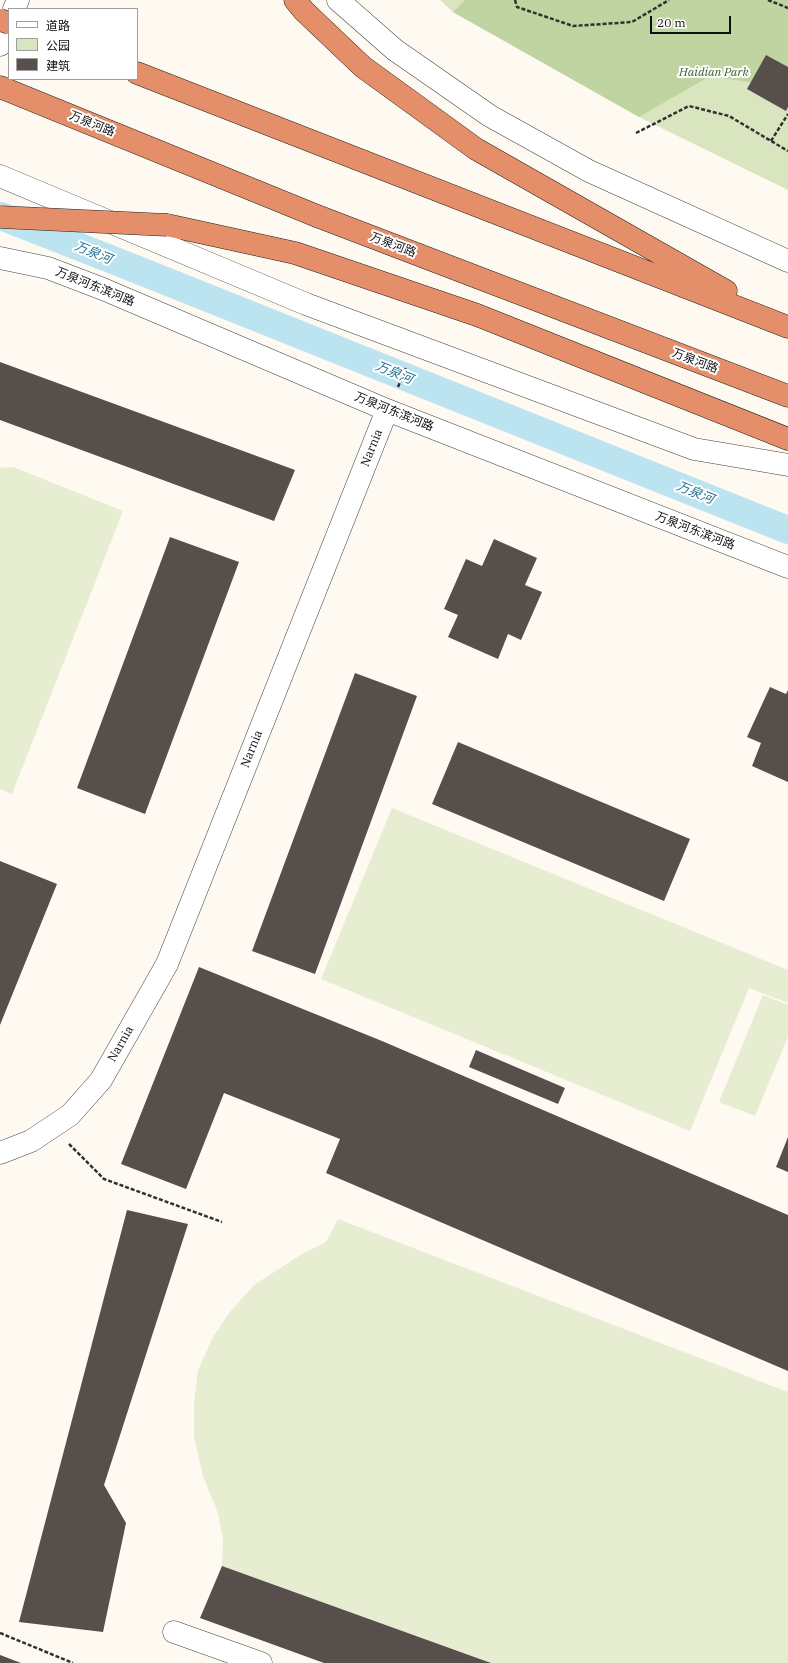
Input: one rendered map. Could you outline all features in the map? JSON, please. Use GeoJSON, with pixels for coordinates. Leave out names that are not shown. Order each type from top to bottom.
{"type":"FeatureCollection","features":[{"type":"Feature","properties":{"kind":"highway"},"geometry":{"type":"LineString","coordinates":[[295,0],[304,11],[362,67],[476,149],[788,326]]}},
{"type":"Feature","properties":{"kind":"highway"},"geometry":{"type":"LineString","coordinates":[[138,73],[788,326]]}},
{"type":"Feature","properties":{"kind":"highway","name":"万泉河路"},"geometry":{"type":"LineString","coordinates":[[0,87],[317,216],[788,396]]}},
{"type":"Feature","properties":{"kind":"highway"},"geometry":{"type":"LineString","coordinates":[[0,217],[167,225],[295,253],[477,315],[788,439]]}},
{"type":"Feature","properties":{"kind":"street"},"geometry":{"type":"LineString","coordinates":[[338,0],[395,50],[490,116],[589,171],[788,260]]}},
{"type":"Feature","properties":{"kind":"street"},"geometry":{"type":"LineString","coordinates":[[0,45],[8,25]]}},
{"type":"Feature","properties":{"kind":"street"},"geometry":{"type":"LineString","coordinates":[[0,176],[306,304],[694,449],[788,465]]}},
{"type":"Feature","properties":{"kind":"street","name":"万泉河东滨河路"},"geometry":{"type":"LineString","coordinates":[[0,258],[48,268],[103,289],[387,410],[788,567]]}},
{"type":"Feature","properties":{"kind":"street","name":"Narnia"},"geometry":{"type":"LineString","coordinates":[[0,1153],[31,1140],[70,1115],[101,1080],[167,964],[387,410]]}},
{"type":"Feature","properties":{"kind":"street"},"geometry":{"type":"LineString","coordinates":[[174,1632],[261,1663]]}},
{"type":"Feature","properties":{"kind":"path"},"geometry":{"type":"LineString","coordinates":[[515,0],[517,7],[573,26],[632,22],[669,0]]}},
{"type":"Feature","properties":{"kind":"path"},"geometry":{"type":"LineString","coordinates":[[768,0],[788,8]]}},
{"type":"Feature","properties":{"kind":"path"},"geometry":{"type":"LineString","coordinates":[[636,132],[689,106],[729,116],[788,151]]}},
{"type":"Feature","properties":{"kind":"path"},"geometry":{"type":"LineString","coordinates":[[771,141],[788,114]]}},
{"type":"Feature","properties":{"kind":"path"},"geometry":{"type":"LineString","coordinates":[[387,410],[417,345]]}},
{"type":"Feature","properties":{"kind":"path"},"geometry":{"type":"LineString","coordinates":[[52,1127],[104,1179],[222,1222]]}},
{"type":"Feature","properties":{"kind":"path"},"geometry":{"type":"LineString","coordinates":[[0,1633],[73,1663]]}},
{"type":"Feature","properties":{"kind":"green space","name":"Haidian Park"},"geometry":{"type":"Polygon","coordinates":[[[440,0],[788,0],[788,190],[639,117],[453,12],[440,0]]]}},
{"type":"Feature","properties":{"kind":"green space","name":"Haidian Park"},"geometry":{"type":"Polygon","coordinates":[[[465,0],[788,0],[788,100],[755,83],[710,76],[639,117],[453,12],[465,0]]]}},
{"type":"Feature","properties":{"kind":"green space"},"geometry":{"type":"Polygon","coordinates":[[[13,467],[123,511],[12,794],[0,789],[0,468],[13,467]]]}},
{"type":"Feature","properties":{"kind":"green space"},"geometry":{"type":"Polygon","coordinates":[[[392,808],[788,970],[788,1003],[749,988],[690,1131],[321,979],[392,808]]]}},
{"type":"Feature","properties":{"kind":"green space"},"geometry":{"type":"Polygon","coordinates":[[[763,995],[788,1005],[788,1037],[755,1116],[719,1102],[763,995]]]}},
{"type":"Feature","properties":{"kind":"green space"},"geometry":{"type":"Polygon","coordinates":[[[338,1219],[788,1392],[788,1663],[491,1663],[222,1566],[223,1539],[218,1513],[203,1476],[194,1437],[194,1403],[198,1370],[213,1337],[230,1312],[254,1285],[302,1254],[326,1242],[338,1219]]]}},
{"type":"Feature","properties":{"kind":"building"},"geometry":{"type":"Polygon","coordinates":[[[766,55],[788,67],[788,107],[786,111],[747,89],[766,55]]]}},
{"type":"Feature","properties":{"kind":"building"},"geometry":{"type":"Polygon","coordinates":[[[0,362],[295,470],[274,521],[0,420],[0,362]]]}},
{"type":"Feature","properties":{"kind":"building"},"geometry":{"type":"Polygon","coordinates":[[[170,537],[239,562],[145,814],[77,788],[170,537]]]}},
{"type":"Feature","properties":{"kind":"building"},"geometry":{"type":"Polygon","coordinates":[[[494,539],[537,558],[525,585],[542,592],[521,640],[508,634],[498,659],[448,637],[458,615],[444,609],[466,559],[482,566],[494,539]]]}},
{"type":"Feature","properties":{"kind":"building"},"geometry":{"type":"Polygon","coordinates":[[[355,673],[417,696],[315,974],[252,951],[355,673]]]}},
{"type":"Feature","properties":{"kind":"building"},"geometry":{"type":"Polygon","coordinates":[[[770,687],[786,694],[788,690],[788,782],[752,766],[761,743],[747,737],[770,687]]]}},
{"type":"Feature","properties":{"kind":"building"},"geometry":{"type":"Polygon","coordinates":[[[458,742],[690,839],[664,901],[432,804],[458,742]]]}},
{"type":"Feature","properties":{"kind":"building"},"geometry":{"type":"Polygon","coordinates":[[[0,861],[57,884],[0,1025],[0,861]]]}},
{"type":"Feature","properties":{"kind":"building"},"geometry":{"type":"Polygon","coordinates":[[[199,967],[382,1041],[788,1215],[788,1371],[326,1173],[340,1139],[224,1093],[186,1189],[121,1164],[199,967]]]}},
{"type":"Feature","properties":{"kind":"building"},"geometry":{"type":"Polygon","coordinates":[[[476,1050],[565,1088],[558,1104],[469,1067],[476,1050]]]}},
{"type":"Feature","properties":{"kind":"building"},"geometry":{"type":"Polygon","coordinates":[[[788,1137],[788,1172],[776,1167],[788,1137]]]}},
{"type":"Feature","properties":{"kind":"building"},"geometry":{"type":"Polygon","coordinates":[[[127,1210],[188,1224],[104,1485],[126,1523],[103,1632],[19,1622],[127,1210]]]}},
{"type":"Feature","properties":{"kind":"building"},"geometry":{"type":"Polygon","coordinates":[[[222,1566],[491,1663],[324,1663],[200,1618],[222,1566]]]}},
{"type":"Feature","properties":{"kind":"building"},"geometry":{"type":"Polygon","coordinates":[[[0,1655],[21,1663],[0,1663],[0,1655]]]}},
{"type":"Feature","properties":{"kind":"waterway","name":"万泉河"},"geometry":{"type":"LineString","coordinates":[[1,216],[788,530]]}}]}
